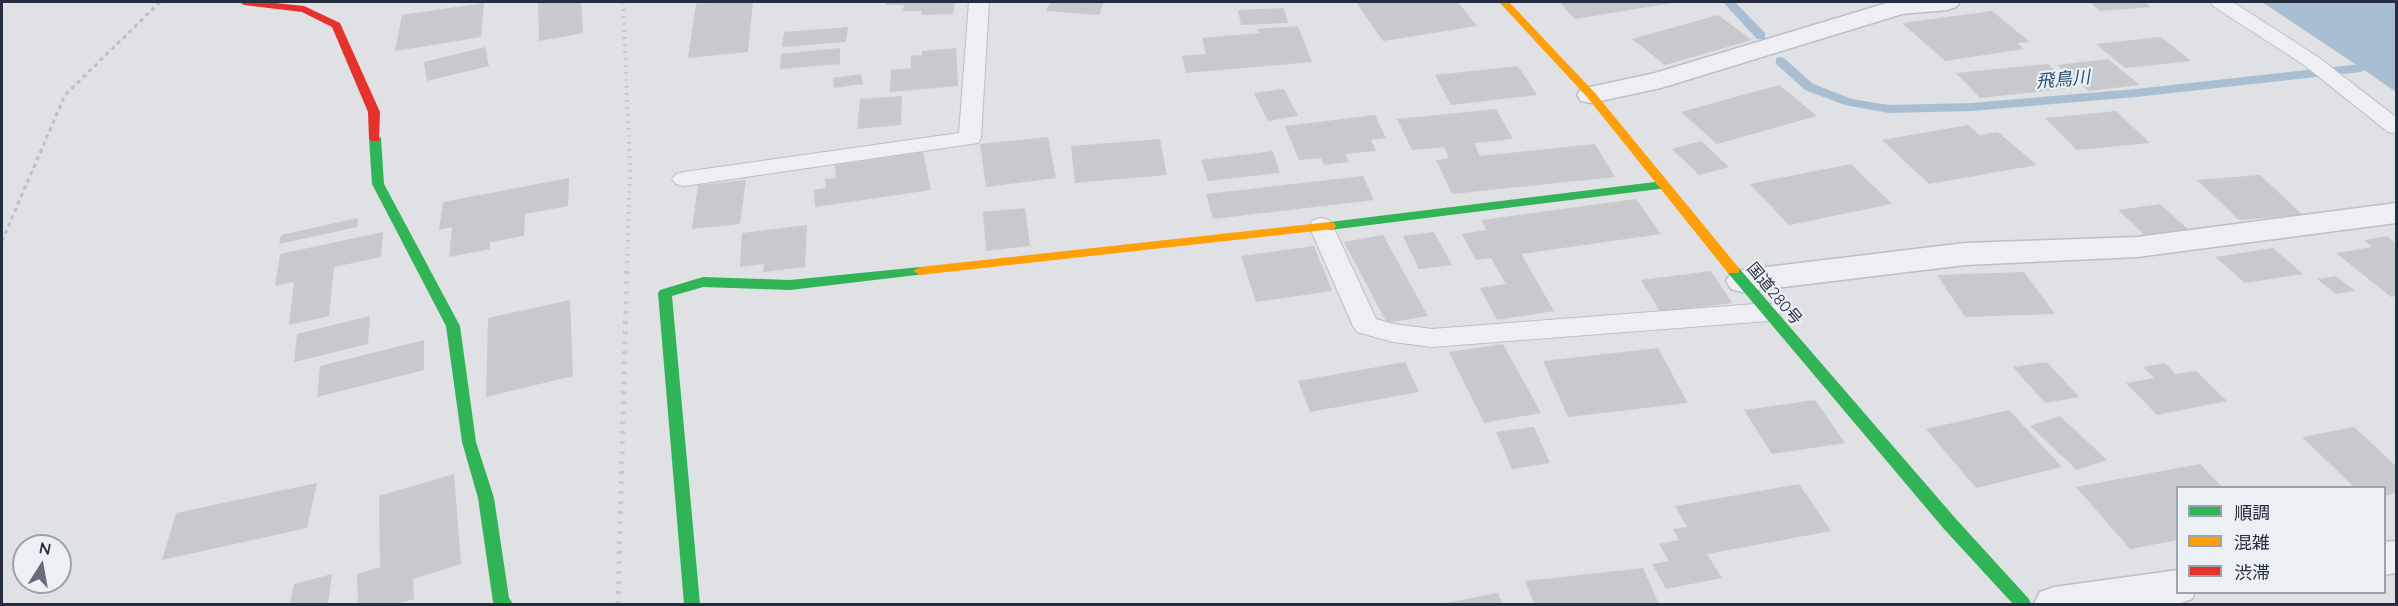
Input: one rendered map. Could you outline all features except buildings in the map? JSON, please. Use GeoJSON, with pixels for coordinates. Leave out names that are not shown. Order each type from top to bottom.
{"type":"FeatureCollection","features":[{"type":"Feature","properties":{"kind":"main road"},"geometry":{"type":"LineString","coordinates":[[244,2],[275,3],[304,9],[336,25],[374,112],[378,184],[453,326],[469,442],[491,521],[498,604]]}},
{"type":"Feature","properties":{"kind":"main road","name":"国道280号"},"geometry":{"type":"LineString","coordinates":[[1504,2],[1591,95],[1742,282],[1950,524],[2024,604]]}},
{"type":"Feature","properties":{"kind":"main road"},"geometry":{"type":"LineString","coordinates":[[692,604],[666,293],[703,282],[790,285],[1198,242],[1321,225],[1664,185]]}},
{"type":"Feature","properties":{"kind":"street"},"geometry":{"type":"LineString","coordinates":[[1591,95],[1661,80],[1895,4],[1947,2]]}},
{"type":"Feature","properties":{"kind":"street"},"geometry":{"type":"LineString","coordinates":[[1742,282],[1965,254],[2137,247],[2397,213]]}},
{"type":"Feature","properties":{"kind":"street"},"geometry":{"type":"LineString","coordinates":[[2054,604],[2176,587]]}},
{"type":"Feature","properties":{"kind":"lane"},"geometry":{"type":"LineString","coordinates":[[684,179],[970,138],[979,2]]}},
{"type":"Feature","properties":{"kind":"lane"},"geometry":{"type":"LineString","coordinates":[[2220,2],[2312,61],[2397,127]]}},
{"type":"Feature","properties":{"kind":"lane"},"geometry":{"type":"LineString","coordinates":[[1321,225],[1366,327],[1393,333],[1432,338],[1768,312]]}},
{"type":"Feature","properties":{"kind":"path"},"geometry":{"type":"LineString","coordinates":[[2,241],[65,95],[160,2]]}},
{"type":"Feature","properties":{"kind":"water"},"geometry":{"type":"Polygon","coordinates":[[[2262,2],[2396,2],[2396,92],[2361,68],[2262,2]]]}},
{"type":"Feature","properties":{"kind":"waterway","name":"飛鳥川"},"geometry":{"type":"LineString","coordinates":[[1729,2],[1761,36]]}},
{"type":"Feature","properties":{"kind":"waterway","name":"飛鳥川"},"geometry":{"type":"LineString","coordinates":[[1780,61],[1809,87],[1849,102],[1889,109],[1971,107],[2136,93],[2361,68]]}},
{"type":"Feature","properties":{"kind":"railway"},"geometry":{"type":"LineString","coordinates":[[623,2],[630,170],[627,268]]}},
{"type":"Feature","properties":{"kind":"railway"},"geometry":{"type":"LineString","coordinates":[[618,604],[627,266]]}},
{"type":"Feature","properties":{"kind":"traffic: fast"},"geometry":{"type":"LineString","coordinates":[[375,138],[378,184],[453,326],[469,442],[486,498],[501,602],[505,604]]}},
{"type":"Feature","properties":{"kind":"traffic: fast"},"geometry":{"type":"LineString","coordinates":[[1330,226],[1663,185]]}},
{"type":"Feature","properties":{"kind":"traffic: fast"},"geometry":{"type":"LineString","coordinates":[[1733,270],[1950,524],[2023,604]]}},
{"type":"Feature","properties":{"kind":"traffic: fast"},"geometry":{"type":"LineString","coordinates":[[692,604],[665,293],[703,282],[790,285],[920,271]]}},
{"type":"Feature","properties":{"kind":"traffic: slow"},"geometry":{"type":"LineString","coordinates":[[1504,2],[1591,95],[1733,270]]}},
{"type":"Feature","properties":{"kind":"traffic: slow"},"geometry":{"type":"LineString","coordinates":[[920,271],[1330,226]]}},
{"type":"Feature","properties":{"kind":"traffic: jam"},"geometry":{"type":"LineString","coordinates":[[244,2],[304,9],[336,25],[374,112],[375,138]]}}]}
